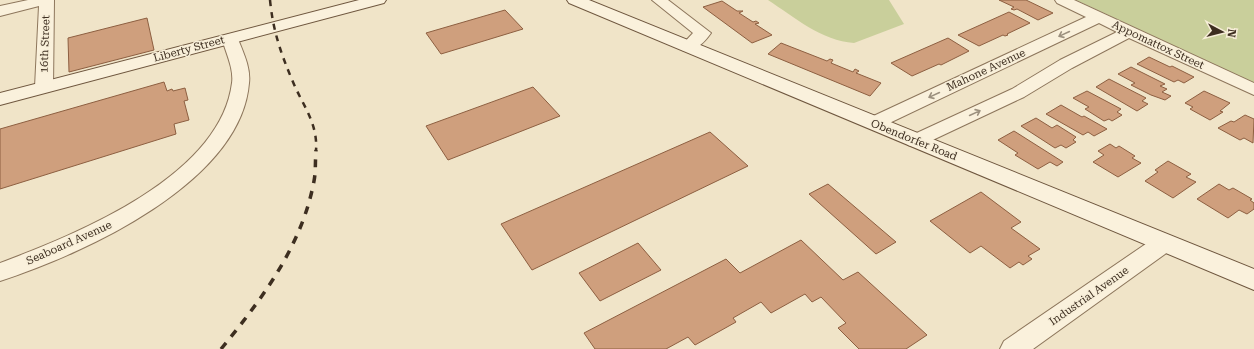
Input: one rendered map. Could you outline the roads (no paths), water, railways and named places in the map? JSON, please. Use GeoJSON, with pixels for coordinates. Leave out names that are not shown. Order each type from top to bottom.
{"type":"FeatureCollection","features":[{"type":"Feature","properties":{"kind":"street"},"geometry":{"type":"LineString","coordinates":[[0,11],[47,0]]}},
{"type":"Feature","properties":{"kind":"street","name":"16th Street"},"geometry":{"type":"LineString","coordinates":[[44,87],[47,0]]}},
{"type":"Feature","properties":{"kind":"street","name":"Liberty Street"},"geometry":{"type":"LineString","coordinates":[[0,99],[378,0]]}},
{"type":"Feature","properties":{"kind":"street","name":"Obendorfer Road"},"geometry":{"type":"LineString","coordinates":[[575,0],[1254,280]]}},
{"type":"Feature","properties":{"kind":"street"},"geometry":{"type":"LineString","coordinates":[[658,0],[703,33],[688,47]]}},
{"type":"Feature","properties":{"kind":"street","name":"Appomattox Street"},"geometry":{"type":"LineString","coordinates":[[1062,0],[1254,90]]}},
{"type":"Feature","properties":{"kind":"street","name":"Mahone Avenue"},"geometry":{"type":"LineString","coordinates":[[874,123],[1099,17]]}},
{"type":"Feature","properties":{"kind":"street"},"geometry":{"type":"LineString","coordinates":[[915,141],[1018,93],[1066,64],[1130,31]]}},
{"type":"Feature","properties":{"kind":"street","name":"Seaboard Avenue"},"geometry":{"type":"LineString","coordinates":[[0,272],[55,251],[106,227],[161,193],[206,152],[221,135],[234,114],[238,100],[241,81],[230,38]]}},
{"type":"Feature","properties":{"kind":"street","name":"Industrial Avenue"},"geometry":{"type":"LineString","coordinates":[[1013,349],[1164,243]]}},
{"type":"Feature","properties":{"kind":"railway"},"geometry":{"type":"LineString","coordinates":[[270,0],[275,32],[281,52],[312,123],[315,132],[316,150]]}},
{"type":"Feature","properties":{"kind":"railway"},"geometry":{"type":"LineString","coordinates":[[221,349],[265,291],[290,250],[308,205],[315,177],[316,150]]}}]}
